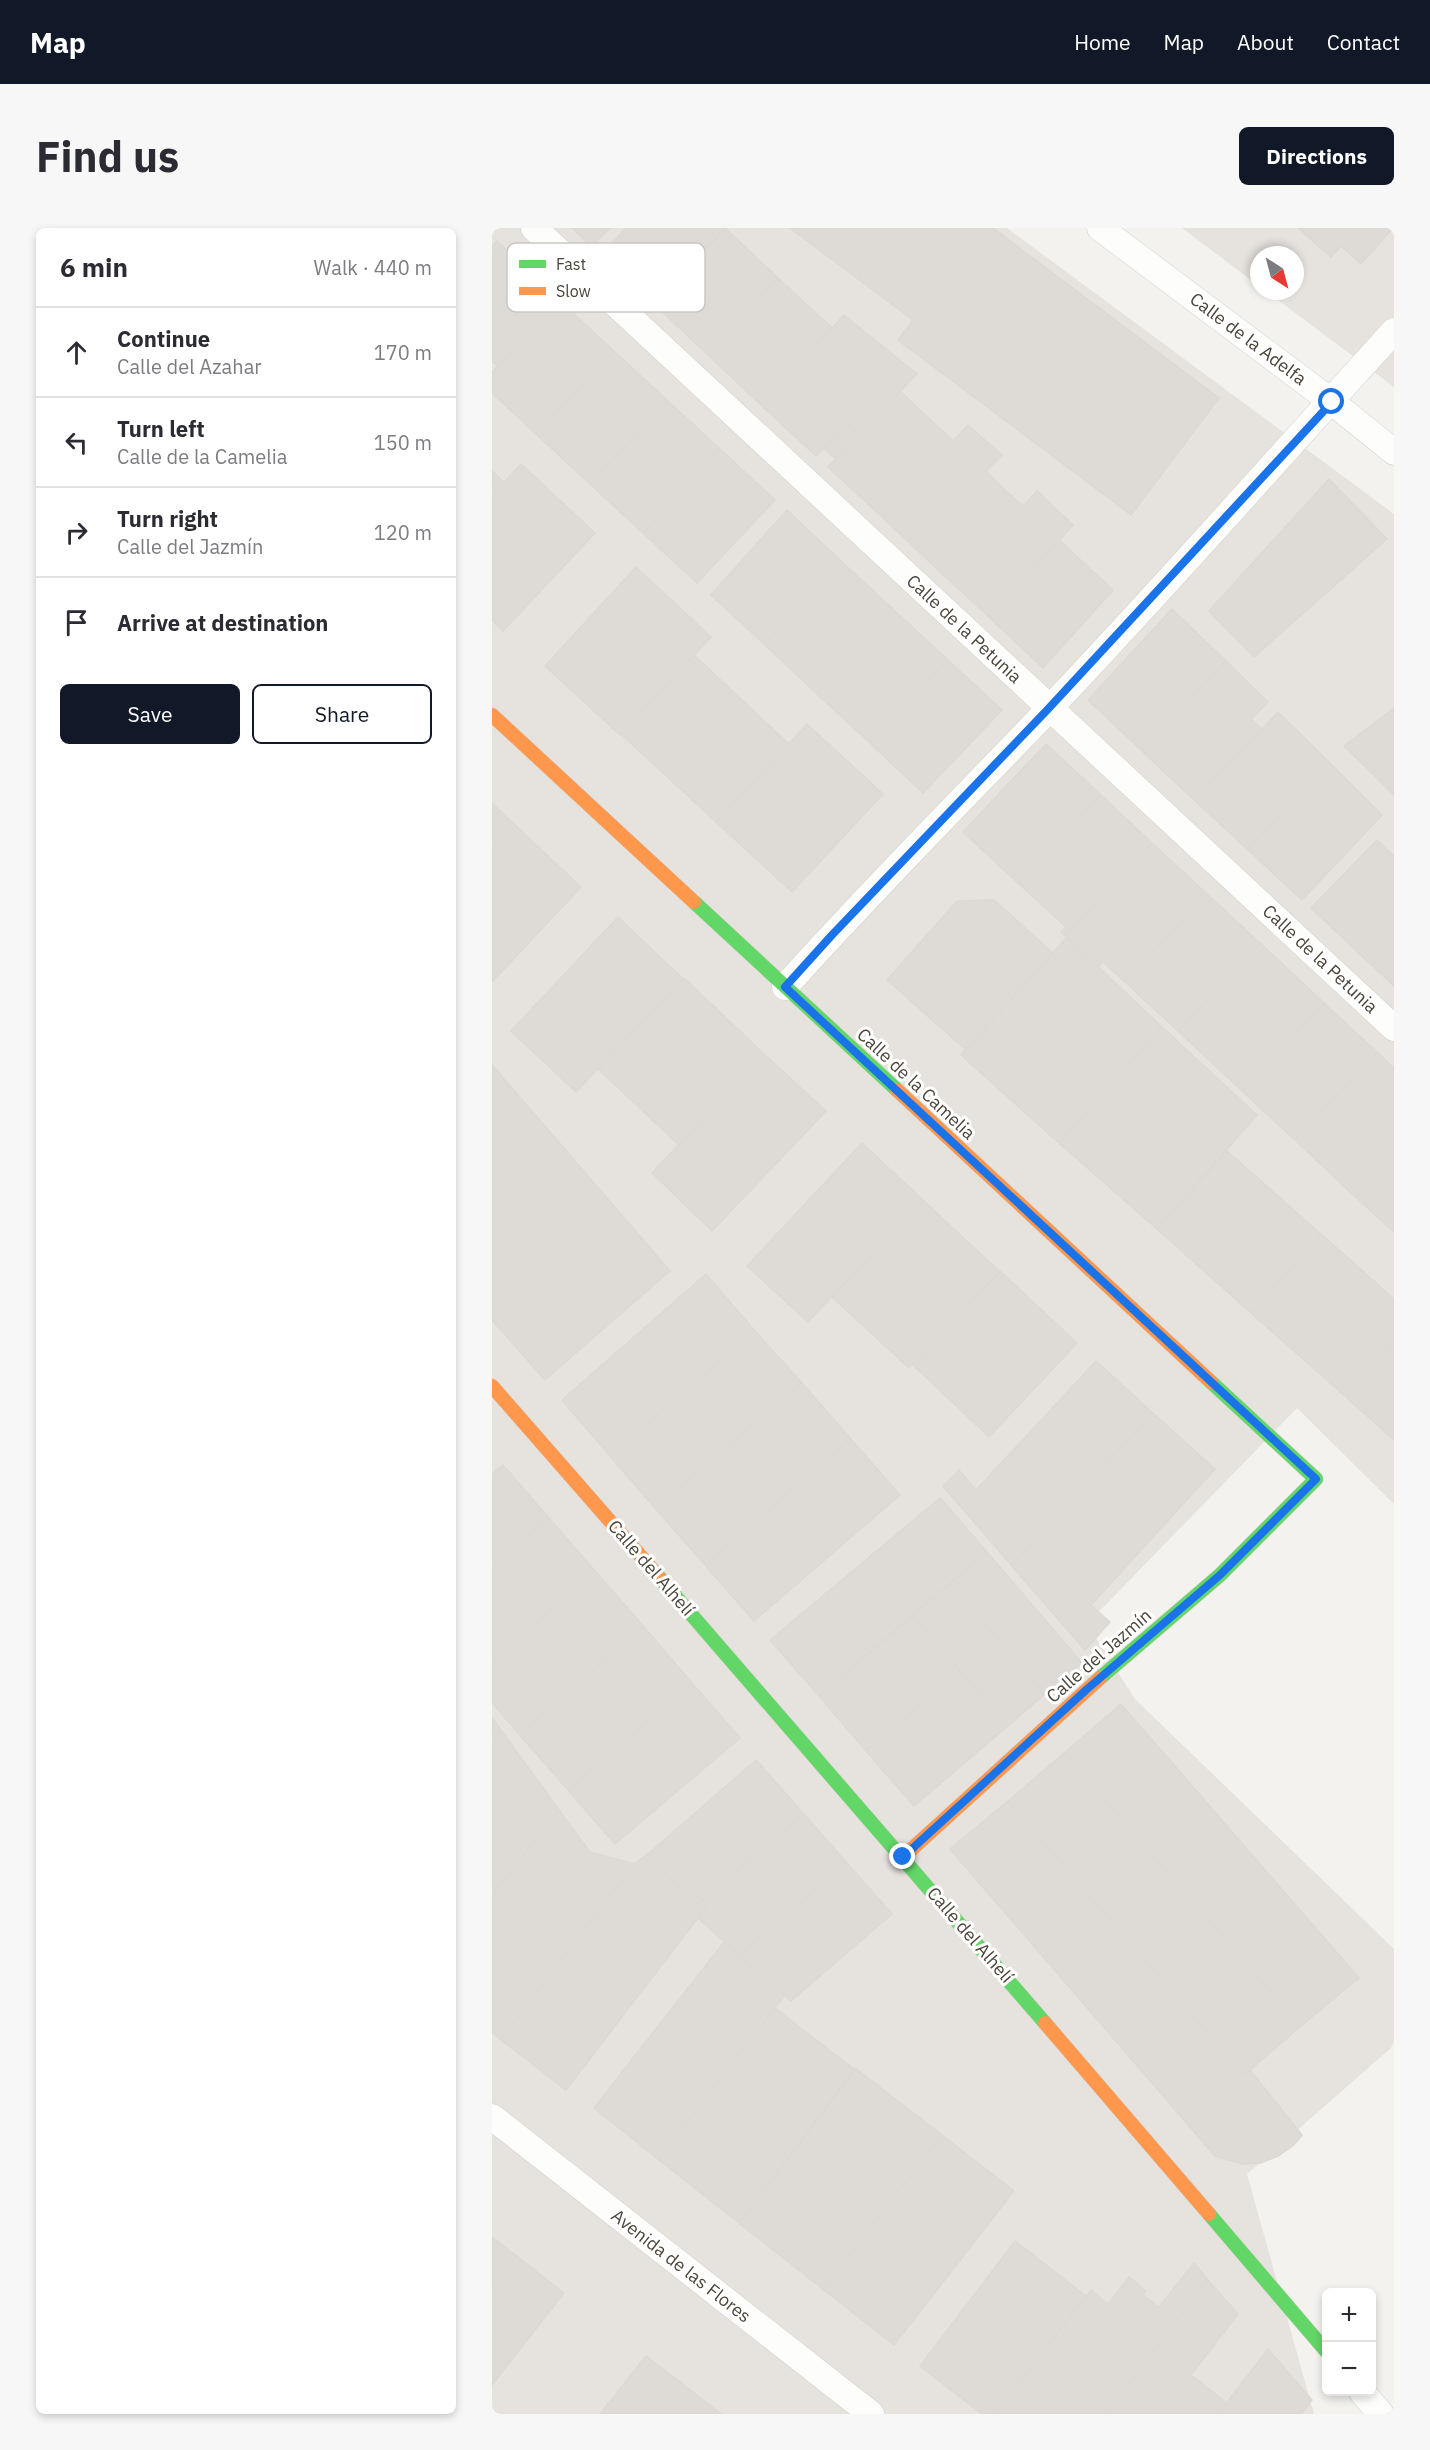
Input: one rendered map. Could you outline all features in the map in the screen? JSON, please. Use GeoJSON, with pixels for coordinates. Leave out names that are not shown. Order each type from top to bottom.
{"type":"FeatureCollection","features":[{"type":"Feature","properties":{"kind":"street","name":"Calle de la Petunia"},"geometry":{"type":"LineString","coordinates":[[534,228],[550,243]]}},
{"type":"Feature","properties":{"kind":"street","name":"Calle de la Adelfa"},"geometry":{"type":"LineString","coordinates":[[1100,228],[1332,402],[1394,452]]}},
{"type":"Feature","properties":{"kind":"street","name":"Calle de la Petunia"},"geometry":{"type":"LineString","coordinates":[[624,312],[1394,1029]]}},
{"type":"Feature","properties":{"kind":"street"},"geometry":{"type":"LineString","coordinates":[[785,987],[1049,708],[1332,402],[1394,331]]}},
{"type":"Feature","properties":{"kind":"street","name":"Calle de la Camelia"},"geometry":{"type":"LineString","coordinates":[[492,715],[1316,1479]]}},
{"type":"Feature","properties":{"kind":"street","name":"Calle del Alhelí"},"geometry":{"type":"LineString","coordinates":[[492,1386],[903,1857],[1322,2346]]}},
{"type":"Feature","properties":{"kind":"street","name":"Calle del Jazmín"},"geometry":{"type":"LineString","coordinates":[[903,1857],[1086,1690],[1220,1575],[1316,1479]]}},
{"type":"Feature","properties":{"kind":"street","name":"Avenida de las Flores"},"geometry":{"type":"LineString","coordinates":[[492,2117],[871,2414]]}},
{"type":"Feature","properties":{"kind":"street"},"geometry":{"type":"LineString","coordinates":[[1366,2396],[1381,2414]]}},
{"type":"Feature","properties":{"kind":"shaded area"},"geometry":{"type":"Polygon","coordinates":[[[492,228],[1007,228],[1394,514],[1394,1504],[1297,1408],[1087,1624],[1135,1699],[1394,1949],[1394,2041],[1391,2048],[1247,2174],[1314,2414],[492,2414],[492,228]]]}},
{"type":"Feature","properties":{"kind":"shaded area"},"geometry":{"type":"Polygon","coordinates":[[[1182,228],[1394,228],[1394,387],[1278,300],[1304,300],[1304,246],[1250,246],[1250,279],[1182,228]]]}},
{"type":"Feature","properties":{"kind":"building"},"geometry":{"type":"Polygon","coordinates":[[[572,228],[610,228],[595,243],[588,243],[572,228]]]}},
{"type":"Feature","properties":{"kind":"building"},"geometry":{"type":"Polygon","coordinates":[[[626,228],[726,228],[705,251],[705,243],[612,243],[626,228]]]}},
{"type":"Feature","properties":{"kind":"building"},"geometry":{"type":"Polygon","coordinates":[[[725,228],[778,278],[708,355],[662,312],[705,312],[705,250],[725,228]]]}},
{"type":"Feature","properties":{"kind":"building"},"geometry":{"type":"Polygon","coordinates":[[[790,228],[993,228],[1219,398],[1131,515],[898,340],[913,320],[790,228]]]}},
{"type":"Feature","properties":{"kind":"building"},"geometry":{"type":"Polygon","coordinates":[[[1298,228],[1393,228],[1361,264],[1341,246],[1331,257],[1298,228]]]}},
{"type":"Feature","properties":{"kind":"building"},"geometry":{"type":"Polygon","coordinates":[[[497,241],[507,251],[507,312],[548,312],[498,366],[492,361],[492,247],[497,241]]]}},
{"type":"Feature","properties":{"kind":"building"},"geometry":{"type":"Polygon","coordinates":[[[778,278],[832,328],[761,405],[708,355],[778,278]]]}},
{"type":"Feature","properties":{"kind":"building"},"geometry":{"type":"Polygon","coordinates":[[[548,312],[572,312],[614,351],[536,434],[492,393],[492,372],[548,312]]]}},
{"type":"Feature","properties":{"kind":"building"},"geometry":{"type":"Polygon","coordinates":[[[844,315],[917,374],[859,434],[847,422],[816,456],[761,405],[844,315]]]}},
{"type":"Feature","properties":{"kind":"building"},"geometry":{"type":"Polygon","coordinates":[[[614,351],[668,401],[590,484],[536,434],[614,351]]]}},
{"type":"Feature","properties":{"kind":"building"},"geometry":{"type":"Polygon","coordinates":[[[900,391],[953,441],[882,517],[828,467],[900,391]]]}},
{"type":"Feature","properties":{"kind":"building"},"geometry":{"type":"Polygon","coordinates":[[[668,401],[720,449],[643,533],[590,484],[668,401]]]}},
{"type":"Feature","properties":{"kind":"building"},"geometry":{"type":"Polygon","coordinates":[[[847,422],[859,434],[836,459],[824,448],[847,422]]]}},
{"type":"Feature","properties":{"kind":"building"},"geometry":{"type":"Polygon","coordinates":[[[968,425],[1002,455],[986,471],[1006,491],[935,567],[882,517],[968,425]]]}},
{"type":"Feature","properties":{"kind":"building"},"geometry":{"type":"Polygon","coordinates":[[[720,449],[775,500],[697,583],[643,533],[720,449]]]}},
{"type":"Feature","properties":{"kind":"building"},"geometry":{"type":"Polygon","coordinates":[[[521,464],[595,533],[503,631],[492,620],[492,495],[521,464]]]}},
{"type":"Feature","properties":{"kind":"building"},"geometry":{"type":"Polygon","coordinates":[[[492,471],[504,482],[492,495],[492,471]]]}},
{"type":"Feature","properties":{"kind":"building"},"geometry":{"type":"Polygon","coordinates":[[[1329,479],[1387,539],[1254,657],[1209,611],[1329,479]]]}},
{"type":"Feature","properties":{"kind":"building"},"geometry":{"type":"Polygon","coordinates":[[[1006,491],[1023,506],[1037,491],[1073,525],[989,617],[935,567],[1006,491]]]}},
{"type":"Feature","properties":{"kind":"building"},"geometry":{"type":"Polygon","coordinates":[[[787,510],[841,561],[764,644],[711,595],[787,510]]]}},
{"type":"Feature","properties":{"kind":"building"},"geometry":{"type":"Polygon","coordinates":[[[1059,540],[1113,590],[1043,668],[989,617],[1059,540]]]}},
{"type":"Feature","properties":{"kind":"building"},"geometry":{"type":"Polygon","coordinates":[[[841,561],[895,611],[817,694],[764,644],[841,561]]]}},
{"type":"Feature","properties":{"kind":"building"},"geometry":{"type":"Polygon","coordinates":[[[636,567],[711,637],[620,735],[545,666],[636,567]]]}},
{"type":"Feature","properties":{"kind":"building"},"geometry":{"type":"Polygon","coordinates":[[[1172,609],[1226,661],[1142,751],[1088,700],[1172,609]]]}},
{"type":"Feature","properties":{"kind":"building"},"geometry":{"type":"Polygon","coordinates":[[[895,611],[948,660],[870,743],[817,694],[895,611]]]}},
{"type":"Feature","properties":{"kind":"building"},"geometry":{"type":"Polygon","coordinates":[[[694,655],[789,744],[716,822],[621,734],[694,655]]]}},
{"type":"Feature","properties":{"kind":"building"},"geometry":{"type":"Polygon","coordinates":[[[948,660],[1002,710],[923,793],[870,743],[948,660]]]}},
{"type":"Feature","properties":{"kind":"building"},"geometry":{"type":"Polygon","coordinates":[[[1226,661],[1268,702],[1251,719],[1262,729],[1194,800],[1142,751],[1226,661]]]}},
{"type":"Feature","properties":{"kind":"building"},"geometry":{"type":"Polygon","coordinates":[[[1394,708],[1394,795],[1344,746],[1394,708]]]}},
{"type":"Feature","properties":{"kind":"building"},"geometry":{"type":"Polygon","coordinates":[[[1278,712],[1330,763],[1247,849],[1194,800],[1278,712]]]}},
{"type":"Feature","properties":{"kind":"building"},"geometry":{"type":"Polygon","coordinates":[[[807,724],[883,794],[792,892],[716,822],[807,724]]]}},
{"type":"Feature","properties":{"kind":"building"},"geometry":{"type":"Polygon","coordinates":[[[1046,744],[1101,795],[1018,883],[963,832],[1046,744]]]}},
{"type":"Feature","properties":{"kind":"building"},"geometry":{"type":"Polygon","coordinates":[[[1330,763],[1382,815],[1302,900],[1247,849],[1330,763]]]}},
{"type":"Feature","properties":{"kind":"building"},"geometry":{"type":"Polygon","coordinates":[[[1101,795],[1152,843],[1065,936],[1061,932],[1066,927],[1018,883],[1101,795]]]}},
{"type":"Feature","properties":{"kind":"building"},"geometry":{"type":"Polygon","coordinates":[[[492,803],[515,825],[492,849],[492,803]]]}},
{"type":"Feature","properties":{"kind":"building"},"geometry":{"type":"Polygon","coordinates":[[[515,825],[581,887],[492,982],[492,849],[515,825]]]}},
{"type":"Feature","properties":{"kind":"building"},"geometry":{"type":"Polygon","coordinates":[[[1377,840],[1394,856],[1394,928],[1365,959],[1311,908],[1377,840]]]}},
{"type":"Feature","properties":{"kind":"building"},"geometry":{"type":"Polygon","coordinates":[[[1152,843],[1207,894],[1125,982],[1103,962],[1098,967],[1065,936],[1152,843]]]}},
{"type":"Feature","properties":{"kind":"building"},"geometry":{"type":"Polygon","coordinates":[[[1207,894],[1260,943],[1178,1031],[1125,982],[1207,894]]]}},
{"type":"Feature","properties":{"kind":"building"},"geometry":{"type":"Polygon","coordinates":[[[994,900],[1053,953],[966,1050],[887,980],[957,901],[994,900]]]}},
{"type":"Feature","properties":{"kind":"building"},"geometry":{"type":"Polygon","coordinates":[[[618,917],[683,979],[576,1092],[511,1031],[618,917]]]}},
{"type":"Feature","properties":{"kind":"building"},"geometry":{"type":"Polygon","coordinates":[[[1394,928],[1394,986],[1365,959],[1394,928]]]}},
{"type":"Feature","properties":{"kind":"building"},"geometry":{"type":"Polygon","coordinates":[[[1067,937],[1162,1027],[1059,1143],[961,1055],[1067,937]]]}},
{"type":"Feature","properties":{"kind":"building"},"geometry":{"type":"Polygon","coordinates":[[[1260,943],[1324,1003],[1242,1091],[1178,1031],[1260,943]]]}},
{"type":"Feature","properties":{"kind":"building"},"geometry":{"type":"Polygon","coordinates":[[[684,978],[764,1054],[679,1145],[598,1069],[684,978]]]}},
{"type":"Feature","properties":{"kind":"building"},"geometry":{"type":"Polygon","coordinates":[[[1324,1003],[1377,1052],[1295,1140],[1242,1091],[1324,1003]]]}},
{"type":"Feature","properties":{"kind":"building"},"geometry":{"type":"Polygon","coordinates":[[[1162,1027],[1257,1115],[1157,1229],[1059,1143],[1162,1027]]]}},
{"type":"Feature","properties":{"kind":"building"},"geometry":{"type":"Polygon","coordinates":[[[1377,1052],[1394,1068],[1394,1143],[1349,1191],[1295,1140],[1377,1052]]]}},
{"type":"Feature","properties":{"kind":"building"},"geometry":{"type":"Polygon","coordinates":[[[764,1054],[826,1111],[712,1231],[652,1173],[764,1054]]]}},
{"type":"Feature","properties":{"kind":"building"},"geometry":{"type":"Polygon","coordinates":[[[492,1065],[670,1271],[545,1380],[492,1320],[492,1065]]]}},
{"type":"Feature","properties":{"kind":"building"},"geometry":{"type":"Polygon","coordinates":[[[862,1143],[923,1200],[808,1322],[747,1266],[862,1143]]]}},
{"type":"Feature","properties":{"kind":"building"},"geometry":{"type":"Polygon","coordinates":[[[1394,1143],[1394,1232],[1349,1191],[1394,1143]]]}},
{"type":"Feature","properties":{"kind":"building"},"geometry":{"type":"Polygon","coordinates":[[[1227,1151],[1321,1234],[1251,1313],[1157,1229],[1227,1151]]]}},
{"type":"Feature","properties":{"kind":"building"},"geometry":{"type":"Polygon","coordinates":[[[923,1200],[1000,1272],[909,1368],[832,1297],[923,1200]]]}},
{"type":"Feature","properties":{"kind":"building"},"geometry":{"type":"Polygon","coordinates":[[[1321,1234],[1394,1299],[1394,1343],[1346,1397],[1251,1313],[1321,1234]]]}},
{"type":"Feature","properties":{"kind":"building"},"geometry":{"type":"Polygon","coordinates":[[[1000,1271],[1077,1343],[989,1437],[913,1365],[1000,1271]]]}},
{"type":"Feature","properties":{"kind":"building"},"geometry":{"type":"Polygon","coordinates":[[[706,1274],[755,1331],[610,1456],[562,1400],[706,1274]]]}},
{"type":"Feature","properties":{"kind":"building"},"geometry":{"type":"Polygon","coordinates":[[[755,1331],[802,1383],[655,1508],[610,1456],[755,1331]]]}},
{"type":"Feature","properties":{"kind":"building"},"geometry":{"type":"Polygon","coordinates":[[[1394,1343],[1394,1440],[1346,1397],[1394,1343]]]}},
{"type":"Feature","properties":{"kind":"building"},"geometry":{"type":"Polygon","coordinates":[[[1096,1361],[1153,1413],[1011,1565],[943,1486],[959,1470],[976,1490],[1096,1361]]]}},
{"type":"Feature","properties":{"kind":"building"},"geometry":{"type":"Polygon","coordinates":[[[802,1383],[851,1439],[705,1565],[655,1508],[802,1383]]]}},
{"type":"Feature","properties":{"kind":"building"},"geometry":{"type":"Polygon","coordinates":[[[1153,1413],[1215,1469],[1091,1605],[1110,1622],[1085,1650],[1011,1565],[1153,1413]]]}},
{"type":"Feature","properties":{"kind":"building"},"geometry":{"type":"Polygon","coordinates":[[[851,1439],[900,1495],[754,1621],[705,1565],[851,1439]]]}},
{"type":"Feature","properties":{"kind":"building"},"geometry":{"type":"Polygon","coordinates":[[[503,1465],[549,1518],[492,1566],[492,1474],[503,1465]]]}},
{"type":"Feature","properties":{"kind":"building"},"geometry":{"type":"Polygon","coordinates":[[[940,1498],[987,1552],[819,1696],[770,1640],[940,1498]]]}},
{"type":"Feature","properties":{"kind":"building"},"geometry":{"type":"Polygon","coordinates":[[[549,1518],[595,1571],[492,1662],[492,1566],[549,1518]]]}},
{"type":"Feature","properties":{"kind":"building"},"geometry":{"type":"Polygon","coordinates":[[[987,1552],[1082,1663],[1045,1694],[950,1583],[987,1552]]]}},
{"type":"Feature","properties":{"kind":"building"},"geometry":{"type":"Polygon","coordinates":[[[595,1571],[644,1627],[519,1734],[492,1703],[492,1662],[595,1571]]]}},
{"type":"Feature","properties":{"kind":"building"},"geometry":{"type":"Polygon","coordinates":[[[950,1583],[1045,1694],[1008,1726],[912,1615],[950,1583]]]}},
{"type":"Feature","properties":{"kind":"building"},"geometry":{"type":"Polygon","coordinates":[[[912,1615],[960,1671],[866,1751],[819,1696],[912,1615]]]}},
{"type":"Feature","properties":{"kind":"building"},"geometry":{"type":"Polygon","coordinates":[[[644,1627],[692,1683],[568,1790],[519,1734],[644,1627]]]}},
{"type":"Feature","properties":{"kind":"building"},"geometry":{"type":"Polygon","coordinates":[[[960,1671],[1008,1726],[914,1806],[866,1751],[960,1671]]]}},
{"type":"Feature","properties":{"kind":"building"},"geometry":{"type":"Polygon","coordinates":[[[692,1683],[740,1738],[615,1844],[568,1790],[692,1683]]]}},
{"type":"Feature","properties":{"kind":"building"},"geometry":{"type":"Polygon","coordinates":[[[1121,1704],[1359,1978],[1301,2026],[1064,1753],[1121,1704]]]}},
{"type":"Feature","properties":{"kind":"building"},"geometry":{"type":"Polygon","coordinates":[[[492,1718],[501,1730],[492,1741],[492,1718]]]}},
{"type":"Feature","properties":{"kind":"building"},"geometry":{"type":"Polygon","coordinates":[[[501,1730],[559,1810],[492,1895],[492,1741],[501,1730]]]}},
{"type":"Feature","properties":{"kind":"building"},"geometry":{"type":"Polygon","coordinates":[[[1064,1753],[1301,2026],[1244,2075],[1008,1801],[1064,1753]]]}},
{"type":"Feature","properties":{"kind":"building"},"geometry":{"type":"Polygon","coordinates":[[[756,1760],[804,1814],[695,1906],[649,1853],[756,1760]]]}},
{"type":"Feature","properties":{"kind":"building"},"geometry":{"type":"Polygon","coordinates":[[[1008,1801],[1244,2075],[1250,2070],[1302,2135],[1293,2146],[1261,2163],[1243,2164],[1215,2156],[950,1849],[1008,1801]]]}},
{"type":"Feature","properties":{"kind":"building"},"geometry":{"type":"Polygon","coordinates":[[[559,1810],[590,1852],[634,1864],[501,2040],[492,2032],[492,1895],[559,1810]]]}},
{"type":"Feature","properties":{"kind":"building"},"geometry":{"type":"Polygon","coordinates":[[[804,1814],[847,1863],[739,1955],[698,1918],[707,1906],[702,1900],[804,1814]]]}},
{"type":"Feature","properties":{"kind":"building"},"geometry":{"type":"Polygon","coordinates":[[[649,1853],[695,1906],[702,1900],[707,1906],[566,2090],[501,2040],[634,1864],[649,1853]]]}},
{"type":"Feature","properties":{"kind":"building"},"geometry":{"type":"Polygon","coordinates":[[[847,1863],[892,1914],[791,2001],[739,1955],[847,1863]]]}},
{"type":"Feature","properties":{"kind":"building"},"geometry":{"type":"Polygon","coordinates":[[[724,1942],[785,1995],[658,2159],[594,2108],[724,1942]]]}},
{"type":"Feature","properties":{"kind":"building"},"geometry":{"type":"Polygon","coordinates":[[[775,2008],[855,2070],[739,2223],[658,2159],[775,2008]]]}},
{"type":"Feature","properties":{"kind":"building"},"geometry":{"type":"Polygon","coordinates":[[[855,2068],[942,2135],[823,2289],[739,2223],[855,2068]]]}},
{"type":"Feature","properties":{"kind":"building"},"geometry":{"type":"Polygon","coordinates":[[[942,2135],[1014,2191],[894,2345],[823,2289],[942,2135]]]}},
{"type":"Feature","properties":{"kind":"building"},"geometry":{"type":"Polygon","coordinates":[[[492,2237],[564,2293],[492,2385],[492,2237]]]}},
{"type":"Feature","properties":{"kind":"building"},"geometry":{"type":"Polygon","coordinates":[[[1015,2241],[1086,2296],[995,2414],[982,2414],[920,2366],[1015,2241]]]}},
{"type":"Feature","properties":{"kind":"building"},"geometry":{"type":"Polygon","coordinates":[[[1194,2263],[1208,2280],[1107,2414],[995,2414],[1091,2290],[1108,2304],[1129,2277],[1146,2291],[1143,2295],[1159,2307],[1194,2263]]]}},
{"type":"Feature","properties":{"kind":"building"},"geometry":{"type":"Polygon","coordinates":[[[1208,2280],[1238,2314],[1191,2375],[1227,2403],[1218,2414],[1107,2414],[1208,2280]]]}},
{"type":"Feature","properties":{"kind":"building"},"geometry":{"type":"Polygon","coordinates":[[[1268,2349],[1312,2400],[1301,2414],[1218,2414],[1268,2349]]]}},
{"type":"Feature","properties":{"kind":"building"},"geometry":{"type":"Polygon","coordinates":[[[646,2356],[680,2382],[721,2414],[600,2414],[646,2356]]]}},
{"type":"Feature","properties":{"kind":"traffic: fast"},"geometry":{"type":"LineString","coordinates":[[694,902],[897,1090]]}},
{"type":"Feature","properties":{"kind":"traffic: fast"},"geometry":{"type":"LineString","coordinates":[[1100,1678],[1220,1575],[1316,1479],[1211,1382]]}},
{"type":"Feature","properties":{"kind":"traffic: fast"},"geometry":{"type":"LineString","coordinates":[[658,1576],[1045,2023]]}},
{"type":"Feature","properties":{"kind":"traffic: fast"},"geometry":{"type":"LineString","coordinates":[[1209,2214],[1322,2346]]}},
{"type":"Feature","properties":{"kind":"traffic: slow"},"geometry":{"type":"LineString","coordinates":[[492,715],[694,902]]}},
{"type":"Feature","properties":{"kind":"traffic: slow"},"geometry":{"type":"LineString","coordinates":[[897,1090],[1211,1382]]}},
{"type":"Feature","properties":{"kind":"traffic: slow"},"geometry":{"type":"LineString","coordinates":[[492,1386],[658,1576]]}},
{"type":"Feature","properties":{"kind":"traffic: slow"},"geometry":{"type":"LineString","coordinates":[[903,1857],[1100,1678]]}},
{"type":"Feature","properties":{"kind":"traffic: slow"},"geometry":{"type":"LineString","coordinates":[[1045,2023],[1209,2214]]}},
{"type":"Feature","properties":{"kind":"route"},"geometry":{"type":"LineString","coordinates":[[903,1857],[1086,1690],[1220,1575],[1316,1479],[785,987],[1049,708],[1332,402]]}}]}
